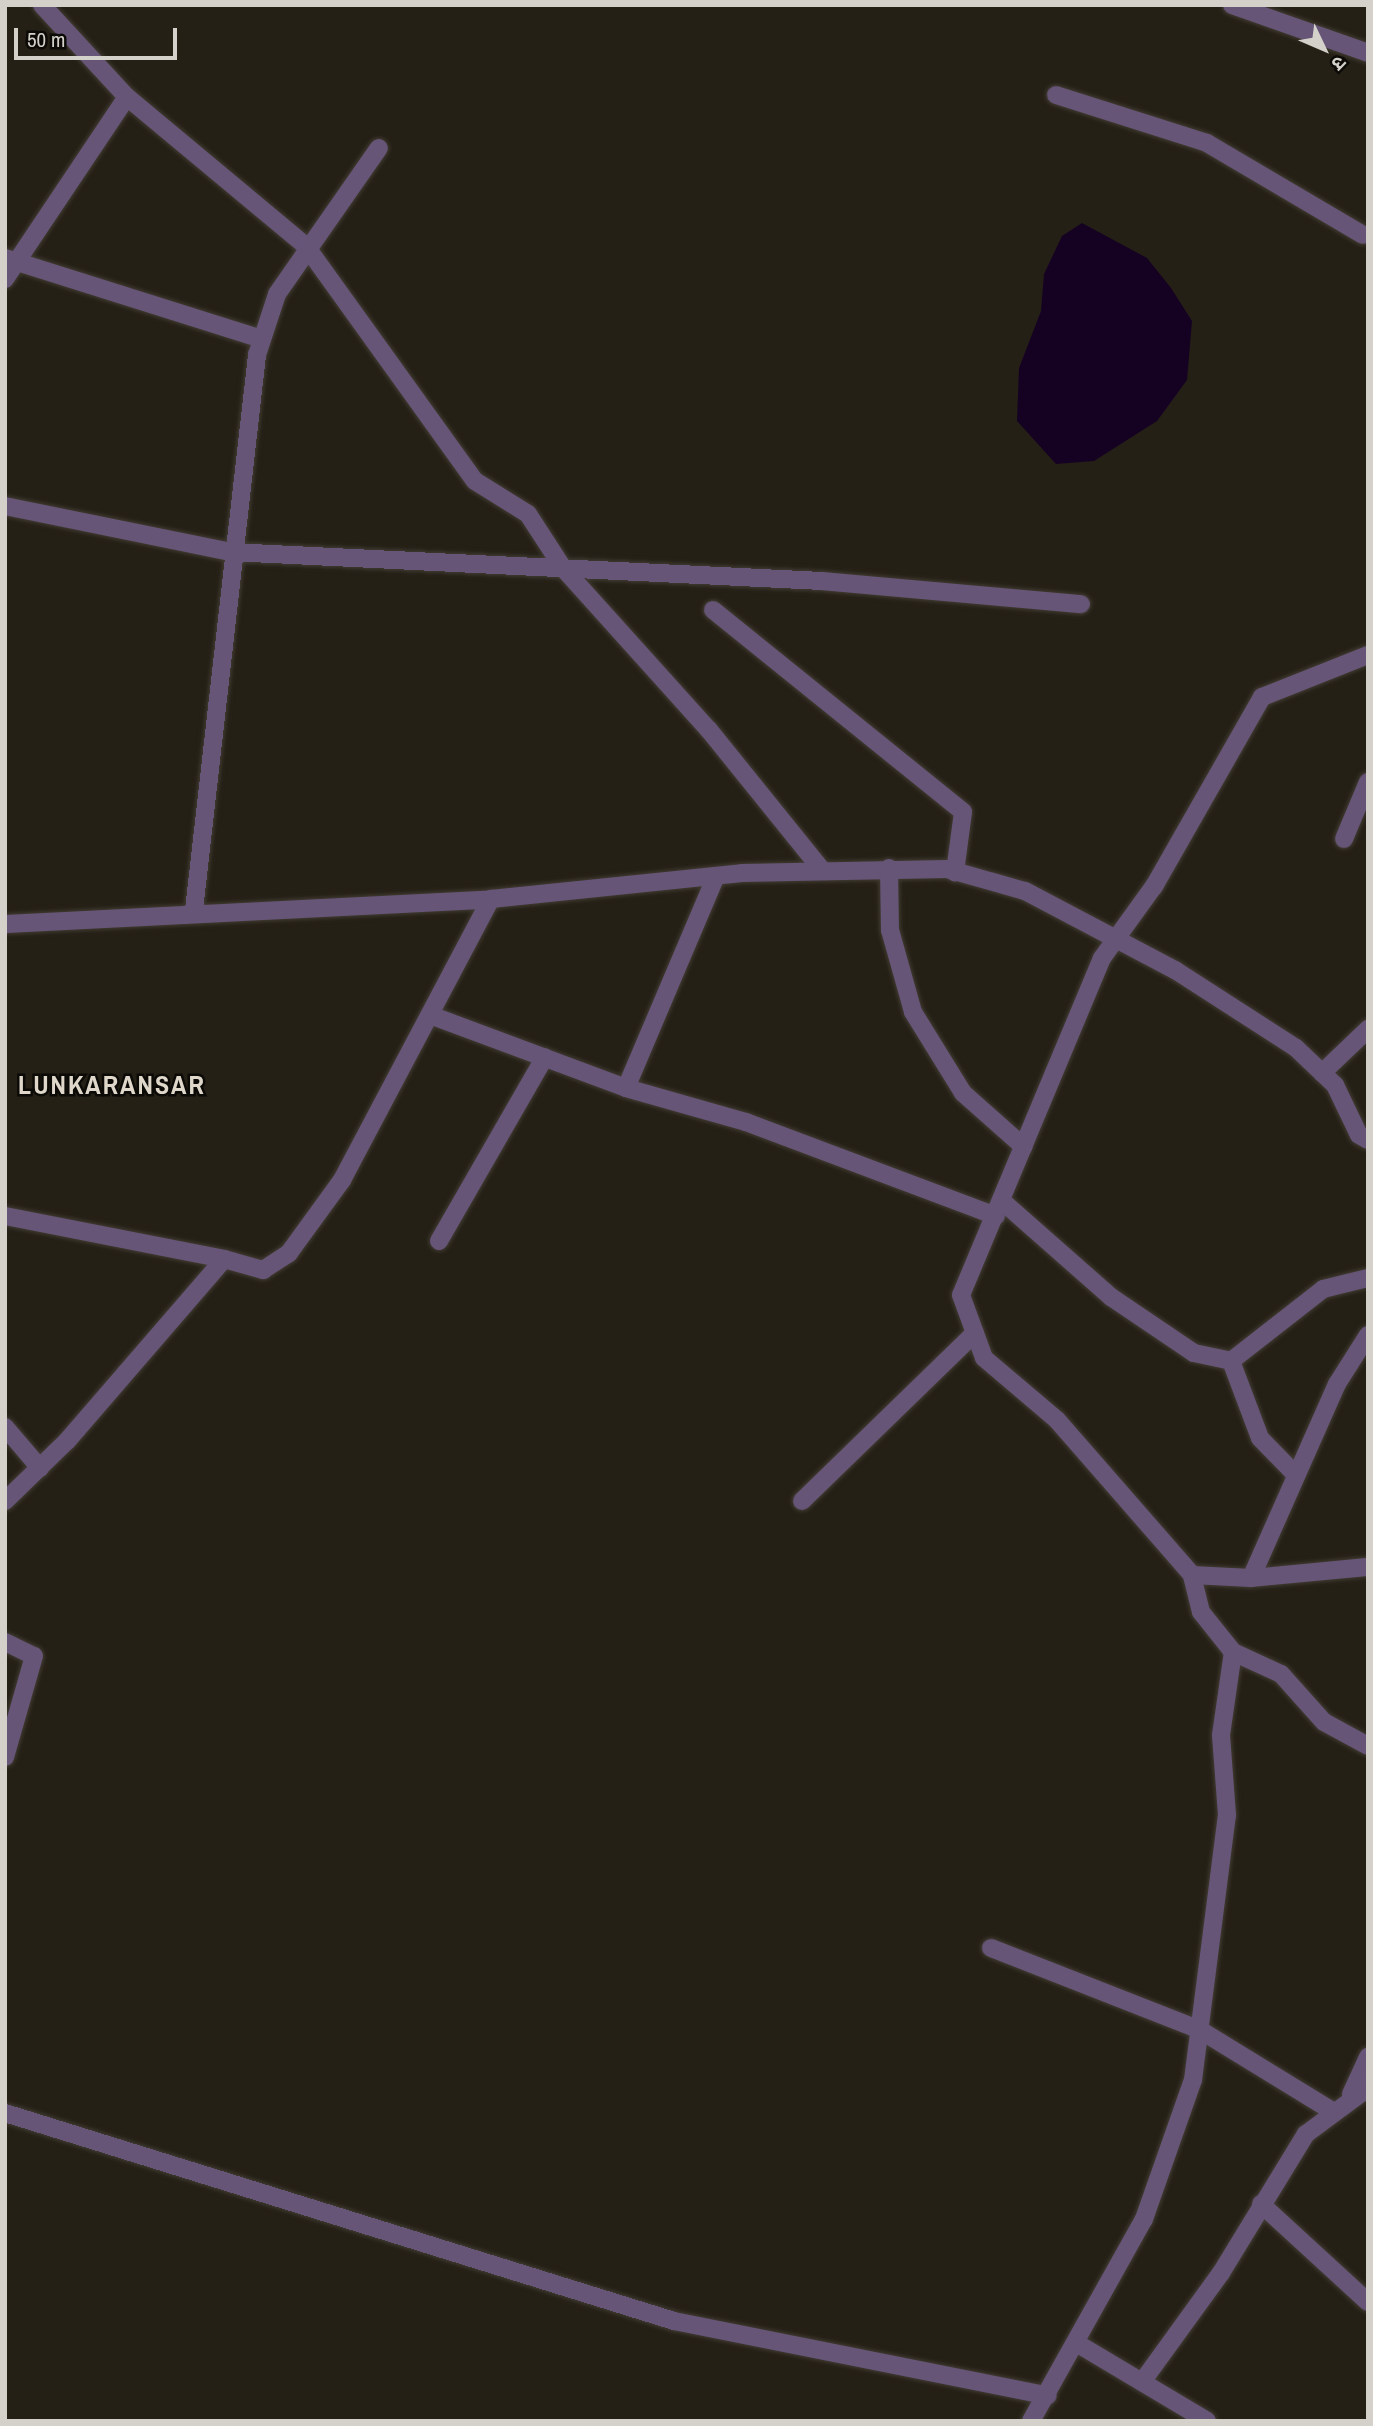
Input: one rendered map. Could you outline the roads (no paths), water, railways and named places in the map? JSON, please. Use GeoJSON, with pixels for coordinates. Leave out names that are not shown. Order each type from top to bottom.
{"type":"FeatureCollection","features":[{"type":"Feature","properties":{"kind":"street"},"geometry":{"type":"LineString","coordinates":[[41,5],[127,97],[306,246],[400,369],[439,437],[475,481],[528,514],[563,568],[709,730],[822,870]]}},
{"type":"Feature","properties":{"kind":"street"},"geometry":{"type":"LineString","coordinates":[[1232,5],[1255,10],[1368,52]]}},
{"type":"Feature","properties":{"kind":"street"},"geometry":{"type":"LineString","coordinates":[[1056,95],[1206,143],[1366,235]]}},
{"type":"Feature","properties":{"kind":"street"},"geometry":{"type":"LineString","coordinates":[[5,279],[12,261],[127,97]]}},
{"type":"Feature","properties":{"kind":"street"},"geometry":{"type":"LineString","coordinates":[[194,910],[231,552],[262,339],[277,294],[306,246],[379,148]]}},
{"type":"Feature","properties":{"kind":"street"},"geometry":{"type":"LineString","coordinates":[[12,261],[262,339]]}},
{"type":"Feature","properties":{"kind":"street"},"geometry":{"type":"LineString","coordinates":[[5,506],[231,552],[822,581],[1081,604]]}},
{"type":"Feature","properties":{"kind":"street"},"geometry":{"type":"LineString","coordinates":[[713,610],[963,812],[956,872]]}},
{"type":"Feature","properties":{"kind":"street"},"geometry":{"type":"LineString","coordinates":[[1368,655],[1262,697],[1154,886],[1102,958],[961,1295],[984,1357],[1057,1420],[1192,1575],[1202,1612],[1233,1652],[1280,1674],[1324,1722],[1368,1746]]}},
{"type":"Feature","properties":{"kind":"street"},"geometry":{"type":"LineString","coordinates":[[1344,839],[1368,782]]}},
{"type":"Feature","properties":{"kind":"street"},"geometry":{"type":"LineString","coordinates":[[5,924],[194,910],[491,899],[716,876],[822,870],[889,868],[956,872],[1025,891],[1116,939],[1296,1048],[1322,1073],[1368,1140]]}},
{"type":"Feature","properties":{"kind":"street"},"geometry":{"type":"LineString","coordinates":[[889,868],[890,930],[913,1012],[963,1093],[1024,1147]]}},
{"type":"Feature","properties":{"kind":"street"},"geometry":{"type":"LineString","coordinates":[[626,1088],[716,876]]}},
{"type":"Feature","properties":{"kind":"street"},"geometry":{"type":"LineString","coordinates":[[5,1216],[224,1259],[263,1270],[289,1253],[342,1180],[491,899]]}},
{"type":"Feature","properties":{"kind":"street"},"geometry":{"type":"LineString","coordinates":[[430,1015],[626,1088],[746,1122],[999,1208],[1111,1297],[1194,1353],[1231,1361]]}},
{"type":"Feature","properties":{"kind":"street"},"geometry":{"type":"LineString","coordinates":[[1322,1073],[1368,1030]]}},
{"type":"Feature","properties":{"kind":"street"},"geometry":{"type":"LineString","coordinates":[[439,1241],[545,1057]]}},
{"type":"Feature","properties":{"kind":"street"},"geometry":{"type":"LineString","coordinates":[[5,1501],[40,1468],[224,1259]]}},
{"type":"Feature","properties":{"kind":"street"},"geometry":{"type":"LineString","coordinates":[[1231,1361],[1323,1289],[1368,1278]]}},
{"type":"Feature","properties":{"kind":"street"},"geometry":{"type":"LineString","coordinates":[[802,1501],[975,1333]]}},
{"type":"Feature","properties":{"kind":"street"},"geometry":{"type":"LineString","coordinates":[[1251,1577],[1295,1474],[1368,1335]]}},
{"type":"Feature","properties":{"kind":"street"},"geometry":{"type":"LineString","coordinates":[[1231,1361],[1260,1438],[1295,1474]]}},
{"type":"Feature","properties":{"kind":"street"},"geometry":{"type":"LineString","coordinates":[[5,1427],[40,1468]]}},
{"type":"Feature","properties":{"kind":"street"},"geometry":{"type":"LineString","coordinates":[[1192,1575],[1251,1577],[1368,1567]]}},
{"type":"Feature","properties":{"kind":"street"},"geometry":{"type":"LineString","coordinates":[[5,1642],[34,1656],[5,1757]]}},
{"type":"Feature","properties":{"kind":"street"},"geometry":{"type":"LineString","coordinates":[[1031,2421],[1078,2344],[1144,2219],[1194,2080],[1227,1815],[1221,1735],[1233,1652]]}},
{"type":"Feature","properties":{"kind":"street"},"geometry":{"type":"LineString","coordinates":[[991,1948],[1200,2030],[1332,2111]]}},
{"type":"Feature","properties":{"kind":"street"},"geometry":{"type":"LineString","coordinates":[[1142,2382],[1221,2273],[1306,2134],[1359,2091],[1368,2057]]}},
{"type":"Feature","properties":{"kind":"street"},"geometry":{"type":"LineString","coordinates":[[5,2113],[674,2320],[1048,2396]]}},
{"type":"Feature","properties":{"kind":"street"},"geometry":{"type":"LineString","coordinates":[[1261,2204],[1368,2302]]}},
{"type":"Feature","properties":{"kind":"street"},"geometry":{"type":"LineString","coordinates":[[1078,2344],[1207,2421]]}},
{"type":"Feature","properties":{"kind":"district","name":"LUNKARANSAR"},"geometry":{"type":"Point","coordinates":[112,1085]}}]}
